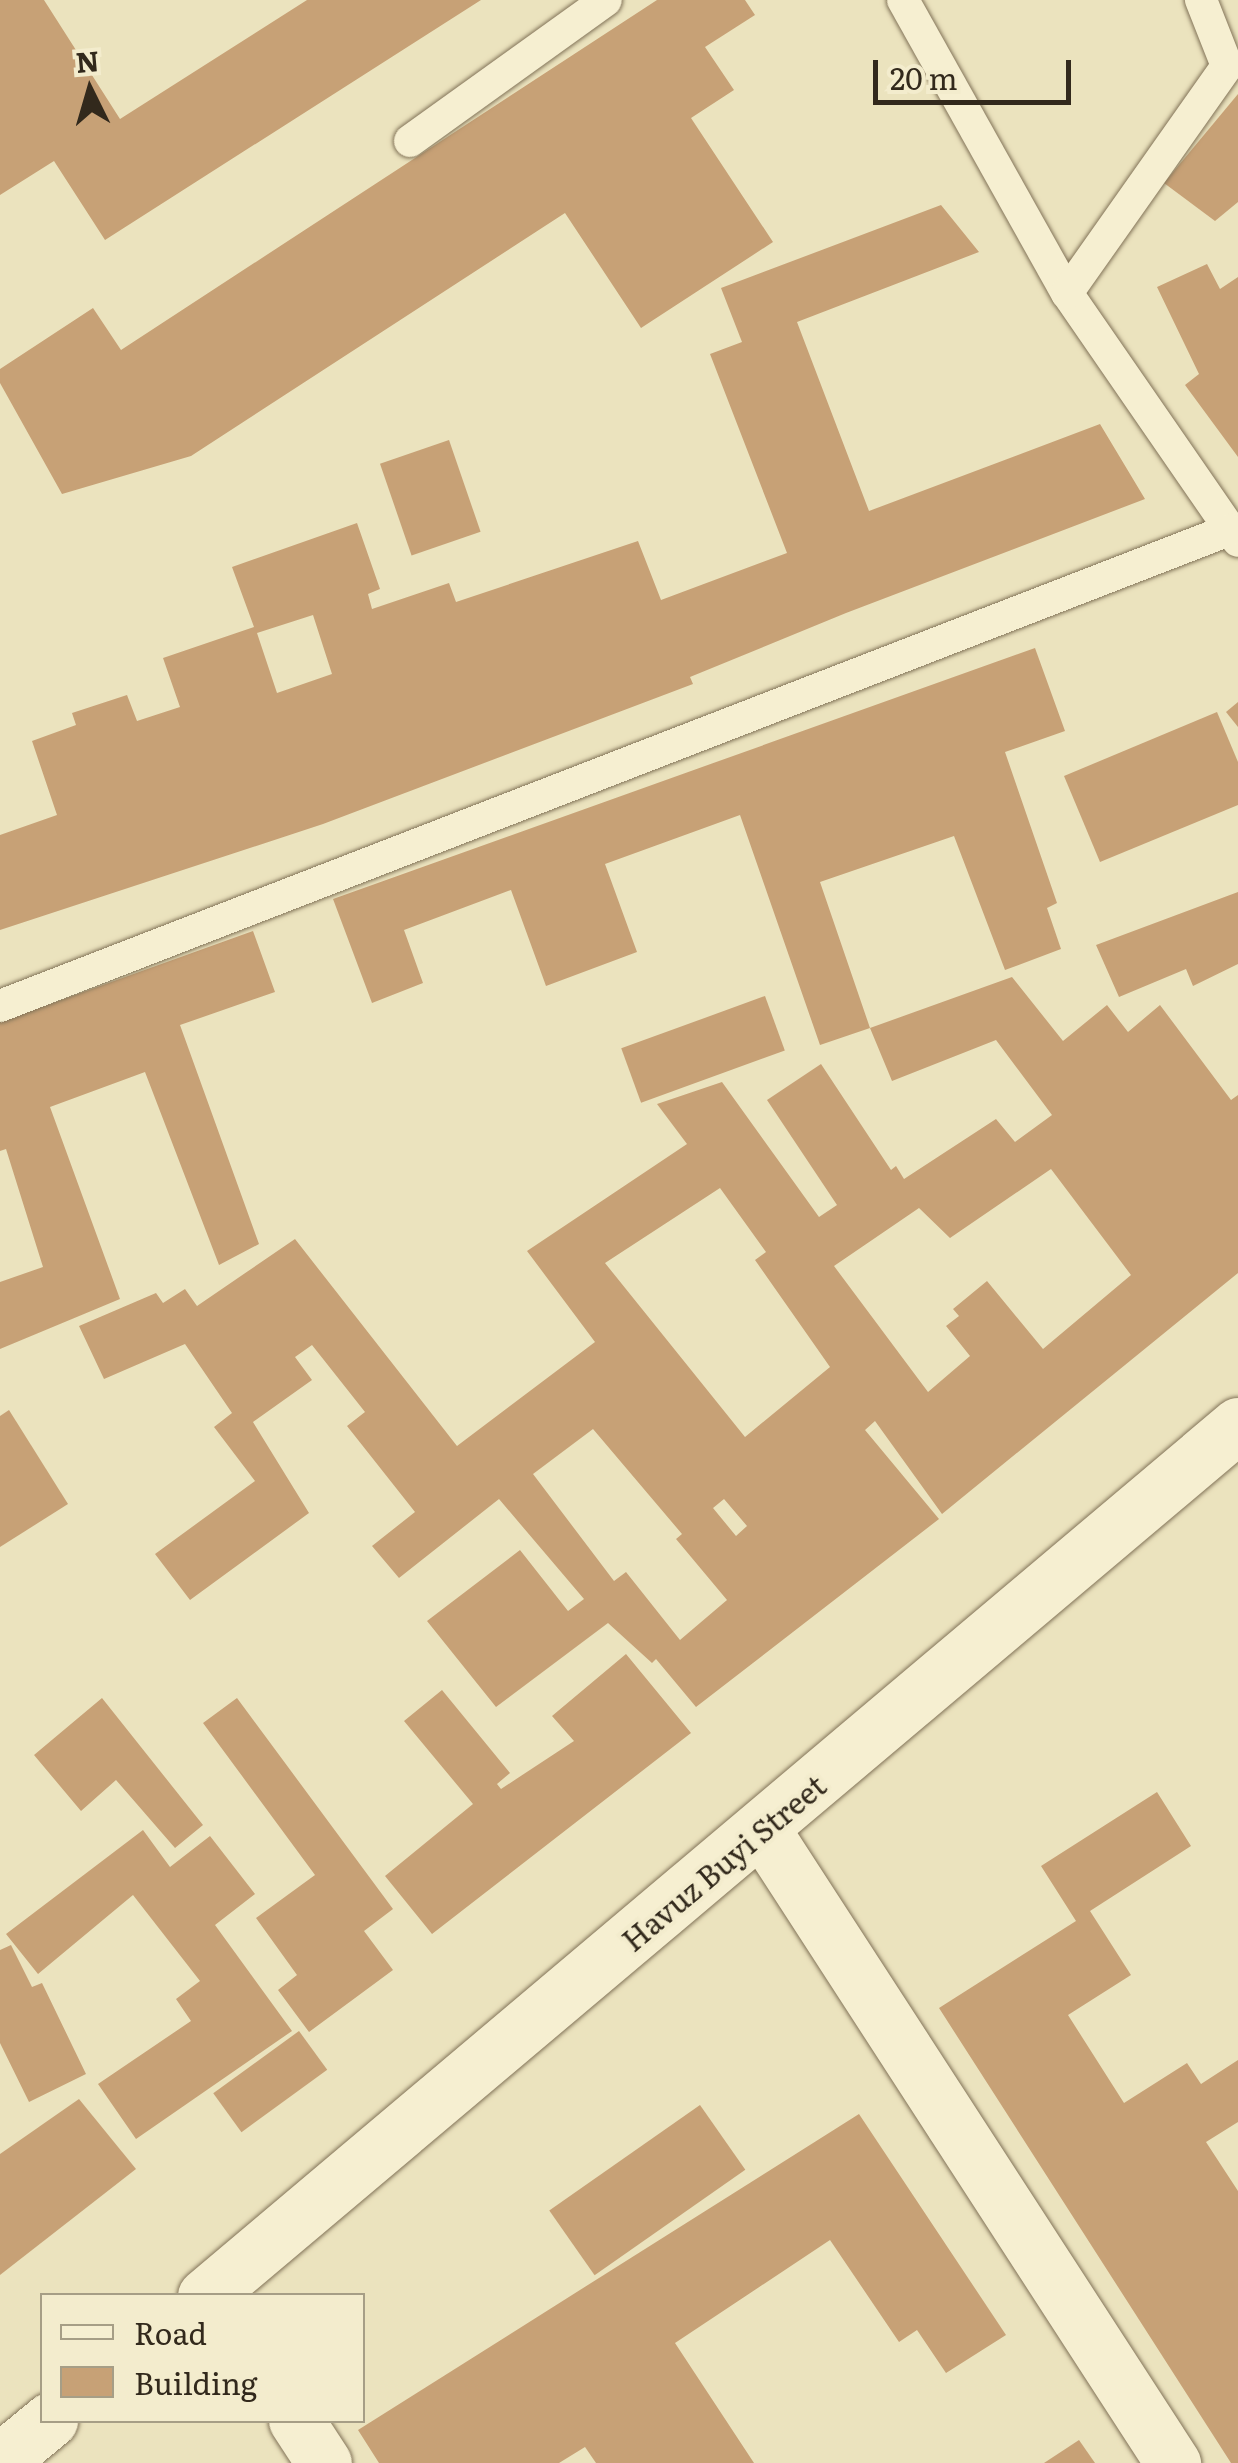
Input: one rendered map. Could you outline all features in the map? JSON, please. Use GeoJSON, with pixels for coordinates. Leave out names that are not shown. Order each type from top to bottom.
{"type":"FeatureCollection","features":[{"type":"Feature","properties":{"kind":"main road","name":"Havuz Buyi Street"},"geometry":{"type":"LineString","coordinates":[[211,2293],[1238,1425]]}},
{"type":"Feature","properties":{"kind":"main road"},"geometry":{"type":"LineString","coordinates":[[762,1829],[1172,2463]]}},
{"type":"Feature","properties":{"kind":"main road"},"geometry":{"type":"LineString","coordinates":[[0,2461],[46,2423]]}},
{"type":"Feature","properties":{"kind":"main road"},"geometry":{"type":"LineString","coordinates":[[298,2423],[324,2463]]}},
{"type":"Feature","properties":{"kind":"lane"},"geometry":{"type":"LineString","coordinates":[[410,141],[606,0]]}},
{"type":"Feature","properties":{"kind":"lane"},"geometry":{"type":"LineString","coordinates":[[0,1006],[1234,536],[1067,293],[903,0]]}},
{"type":"Feature","properties":{"kind":"lane"},"geometry":{"type":"LineString","coordinates":[[1067,293],[1227,66],[1201,0]]}},
{"type":"Feature","properties":{"kind":"building"},"geometry":{"type":"Polygon","coordinates":[[[0,0],[44,0],[120,119],[307,0],[481,0],[105,240],[54,161],[0,195],[0,0]]]}},
{"type":"Feature","properties":{"kind":"building"},"geometry":{"type":"Polygon","coordinates":[[[657,0],[745,0],[755,15],[705,47],[734,90],[691,118],[773,242],[641,328],[565,213],[191,456],[62,494],[0,383],[0,369],[93,308],[121,350],[657,0]]]}},
{"type":"Feature","properties":{"kind":"building"},"geometry":{"type":"Polygon","coordinates":[[[1238,94],[1238,202],[1215,221],[1164,183],[1238,94]]]}},
{"type":"Feature","properties":{"kind":"building"},"geometry":{"type":"Polygon","coordinates":[[[941,205],[979,252],[797,322],[869,511],[1100,424],[1145,499],[846,613],[690,677],[693,684],[323,824],[0,930],[0,835],[57,815],[32,741],[76,725],[72,713],[127,695],[137,721],[180,707],[163,658],[254,627],[232,567],[357,523],[380,589],[368,594],[372,609],[449,583],[456,602],[638,541],[661,600],[787,553],[710,354],[742,342],[721,288],[941,205]],[[313,615],[257,633],[277,693],[332,674],[313,615]]]}},
{"type":"Feature","properties":{"kind":"building"},"geometry":{"type":"Polygon","coordinates":[[[1207,264],[1220,289],[1238,277],[1238,457],[1185,385],[1199,374],[1157,287],[1207,264]]]}},
{"type":"Feature","properties":{"kind":"building"},"geometry":{"type":"Polygon","coordinates":[[[449,440],[481,532],[412,555],[380,464],[449,440]]]}},
{"type":"Feature","properties":{"kind":"building"},"geometry":{"type":"Polygon","coordinates":[[[1035,648],[1065,731],[1005,752],[1057,903],[1047,908],[1061,949],[1005,970],[954,836],[820,882],[870,1028],[820,1045],[740,815],[605,864],[637,952],[546,986],[511,890],[404,930],[423,983],[372,1003],[333,899],[1035,648]]]}},
{"type":"Feature","properties":{"kind":"building"},"geometry":{"type":"Polygon","coordinates":[[[1238,702],[1238,727],[1226,712],[1238,702]]]}},
{"type":"Feature","properties":{"kind":"building"},"geometry":{"type":"Polygon","coordinates":[[[1217,712],[1238,762],[1238,805],[1100,862],[1064,776],[1217,712]]]}},
{"type":"Feature","properties":{"kind":"building"},"geometry":{"type":"Polygon","coordinates":[[[1238,892],[1238,964],[1193,986],[1186,969],[1119,997],[1096,945],[1238,892]]]}},
{"type":"Feature","properties":{"kind":"building"},"geometry":{"type":"Polygon","coordinates":[[[253,931],[275,992],[180,1025],[259,1244],[219,1265],[145,1072],[50,1107],[120,1299],[0,1349],[0,1282],[43,1267],[6,1149],[0,1151],[0,1022],[253,931]]]}},
{"type":"Feature","properties":{"kind":"building"},"geometry":{"type":"Polygon","coordinates":[[[1012,977],[1063,1041],[1107,1005],[1128,1032],[1160,1005],[1231,1100],[1238,1095],[1238,1273],[942,1514],[875,1421],[865,1430],[939,1519],[696,1707],[656,1659],[652,1663],[608,1623],[496,1707],[427,1621],[520,1550],[568,1611],[584,1599],[499,1499],[399,1578],[372,1546],[415,1512],[347,1426],[365,1412],[312,1345],[295,1357],[312,1380],[253,1422],[309,1513],[190,1600],[155,1554],[255,1481],[214,1427],[232,1413],[185,1344],[104,1379],[79,1326],[156,1293],[163,1303],[185,1289],[197,1306],[295,1239],[457,1446],[595,1342],[527,1251],[687,1144],[657,1104],[722,1082],[819,1217],[837,1205],[767,1100],[821,1064],[891,1170],[896,1166],[904,1179],[996,1119],[1015,1142],[1052,1115],[996,1040],[892,1081],[870,1028],[1012,977]],[[1051,1169],[950,1238],[919,1208],[834,1266],[928,1392],[970,1356],[946,1326],[959,1316],[953,1309],[987,1281],[1043,1349],[1131,1275],[1051,1169]],[[720,1188],[605,1263],[745,1437],[830,1367],[755,1260],[766,1252],[720,1188]],[[593,1429],[533,1474],[614,1581],[626,1572],[680,1640],[727,1600],[676,1539],[682,1534],[593,1429]],[[724,1499],[713,1508],[736,1536],[747,1526],[724,1499]]]}},
{"type":"Feature","properties":{"kind":"building"},"geometry":{"type":"Polygon","coordinates":[[[765,996],[785,1051],[641,1103],[621,1048],[765,996]]]}},
{"type":"Feature","properties":{"kind":"building"},"geometry":{"type":"Polygon","coordinates":[[[9,1410],[68,1504],[0,1547],[0,1416],[9,1410]]]}},
{"type":"Feature","properties":{"kind":"building"},"geometry":{"type":"Polygon","coordinates":[[[626,1654],[691,1733],[432,1934],[385,1876],[473,1804],[404,1721],[442,1690],[510,1773],[497,1784],[501,1789],[574,1741],[552,1716],[626,1654]]]}},
{"type":"Feature","properties":{"kind":"building"},"geometry":{"type":"Polygon","coordinates":[[[102,1698],[203,1825],[175,1848],[116,1780],[81,1811],[34,1755],[102,1698]]]}},
{"type":"Feature","properties":{"kind":"building"},"geometry":{"type":"Polygon","coordinates":[[[237,1698],[393,1909],[364,1931],[393,1970],[309,2032],[278,1990],[297,1975],[256,1918],[315,1875],[203,1723],[237,1698]]]}},
{"type":"Feature","properties":{"kind":"building"},"geometry":{"type":"Polygon","coordinates":[[[1157,1792],[1191,1846],[1090,1911],[1131,1975],[1068,2015],[1124,2103],[1187,2063],[1201,2084],[1238,2060],[1238,2122],[1206,2142],[1238,2191],[1238,2463],[1231,2463],[939,2008],[1076,1921],[1041,1866],[1157,1792]]]}},
{"type":"Feature","properties":{"kind":"building"},"geometry":{"type":"Polygon","coordinates":[[[143,1830],[170,1867],[210,1836],[255,1894],[215,1925],[292,2031],[136,2139],[98,2084],[191,2021],[176,1999],[200,1981],[133,1895],[38,1974],[6,1934],[143,1830]]]}},
{"type":"Feature","properties":{"kind":"building"},"geometry":{"type":"Polygon","coordinates":[[[11,1945],[32,1987],[42,1983],[86,2074],[29,2102],[0,2043],[0,1950],[11,1945]]]}},
{"type":"Feature","properties":{"kind":"building"},"geometry":{"type":"Polygon","coordinates":[[[299,2031],[327,2070],[241,2132],[213,2093],[299,2031]]]}},
{"type":"Feature","properties":{"kind":"building"},"geometry":{"type":"Polygon","coordinates":[[[79,2099],[136,2169],[0,2275],[0,2154],[79,2099]]]}},
{"type":"Feature","properties":{"kind":"building"},"geometry":{"type":"Polygon","coordinates":[[[700,2105],[745,2170],[595,2275],[549,2211],[700,2105]]]}},
{"type":"Feature","properties":{"kind":"building"},"geometry":{"type":"Polygon","coordinates":[[[859,2114],[1006,2335],[946,2373],[917,2330],[899,2342],[830,2240],[675,2343],[754,2463],[596,2463],[585,2447],[559,2463],[379,2463],[358,2430],[859,2114]]]}},
{"type":"Feature","properties":{"kind":"building"},"geometry":{"type":"Polygon","coordinates":[[[1079,2440],[1095,2463],[1044,2463],[1079,2440]]]}}]}
